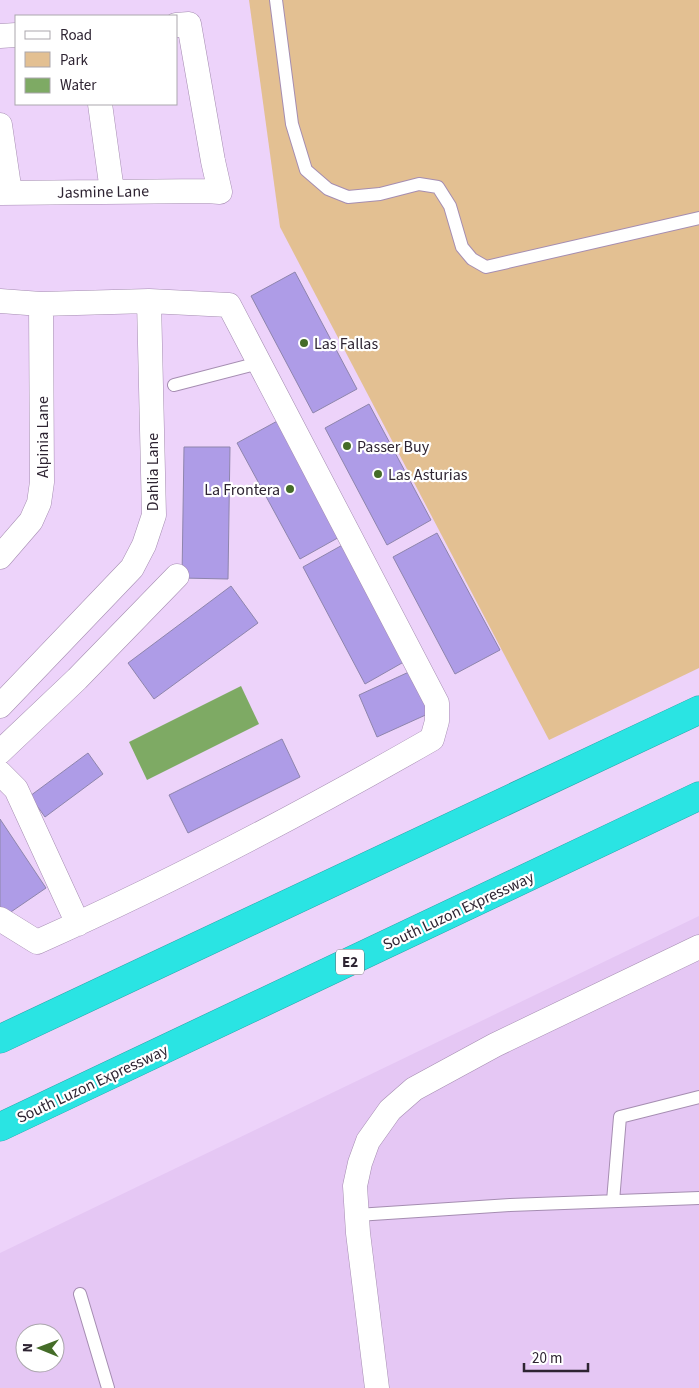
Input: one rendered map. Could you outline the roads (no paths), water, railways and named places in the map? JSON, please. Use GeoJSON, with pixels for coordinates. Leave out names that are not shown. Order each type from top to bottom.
{"type":"FeatureCollection","features":[{"type":"Feature","properties":{"kind":"highway"},"geometry":{"type":"LineString","coordinates":[[0,1039],[699,710]]}},
{"type":"Feature","properties":{"kind":"highway","name":"South Luzon Expressway"},"geometry":{"type":"LineString","coordinates":[[0,1127],[699,796]]}},
{"type":"Feature","properties":{"kind":"street","name":"Jasmine Lane"},"geometry":{"type":"LineString","coordinates":[[5,193],[112,191],[220,192],[189,24],[178,25]]}},
{"type":"Feature","properties":{"kind":"street"},"geometry":{"type":"LineString","coordinates":[[0,36],[15,35]]}},
{"type":"Feature","properties":{"kind":"street"},"geometry":{"type":"LineString","coordinates":[[100,105],[112,191]]}},
{"type":"Feature","properties":{"kind":"street"},"geometry":{"type":"LineString","coordinates":[[0,125],[5,193]]}},
{"type":"Feature","properties":{"kind":"street"},"geometry":{"type":"LineString","coordinates":[[0,301],[41,304],[149,301],[229,305],[437,703],[437,721],[432,740],[333,796],[222,853],[78,924],[37,942],[0,919]]}},
{"type":"Feature","properties":{"kind":"street","name":"Dahlia Lane"},"geometry":{"type":"LineString","coordinates":[[0,706],[132,568],[144,545],[154,514],[149,301]]}},
{"type":"Feature","properties":{"kind":"street","name":"Alpinia Lane"},"geometry":{"type":"LineString","coordinates":[[0,556],[31,521],[39,503],[42,482],[41,304]]}},
{"type":"Feature","properties":{"kind":"street"},"geometry":{"type":"LineString","coordinates":[[0,752],[77,679],[178,576]]}},
{"type":"Feature","properties":{"kind":"street"},"geometry":{"type":"LineString","coordinates":[[0,772],[16,789],[78,924]]}},
{"type":"Feature","properties":{"kind":"street"},"geometry":{"type":"LineString","coordinates":[[377,1388],[355,1186],[368,1140],[390,1110],[414,1089],[495,1045],[699,947]]}},
{"type":"Feature","properties":{"kind":"lane"},"geometry":{"type":"LineString","coordinates":[[276,0],[292,124],[306,170],[328,189],[348,197],[380,194],[420,184],[438,187],[450,206],[462,247],[472,259],[486,267],[699,218]]}},
{"type":"Feature","properties":{"kind":"lane"},"geometry":{"type":"LineString","coordinates":[[174,385],[259,363]]}},
{"type":"Feature","properties":{"kind":"lane"},"geometry":{"type":"LineString","coordinates":[[613,1201],[620,1116],[699,1097]]}},
{"type":"Feature","properties":{"kind":"lane"},"geometry":{"type":"LineString","coordinates":[[357,1215],[500,1206],[699,1198]]}},
{"type":"Feature","properties":{"kind":"lane"},"geometry":{"type":"LineString","coordinates":[[80,1294],[108,1388]]}},
{"type":"Feature","properties":{"kind":"water"},"geometry":{"type":"Polygon","coordinates":[[[241,686],[259,724],[147,780],[129,742],[241,686]]]}},
{"type":"Feature","properties":{"kind":"place","name":"Las Fallas"},"geometry":{"type":"Point","coordinates":[304,343]}},
{"type":"Feature","properties":{"kind":"place","name":"Passer Buy"},"geometry":{"type":"Point","coordinates":[347,446]}},
{"type":"Feature","properties":{"kind":"place","name":"Las Asturias"},"geometry":{"type":"Point","coordinates":[378,474]}},
{"type":"Feature","properties":{"kind":"place","name":"La Frontera"},"geometry":{"type":"Point","coordinates":[290,489]}}]}
